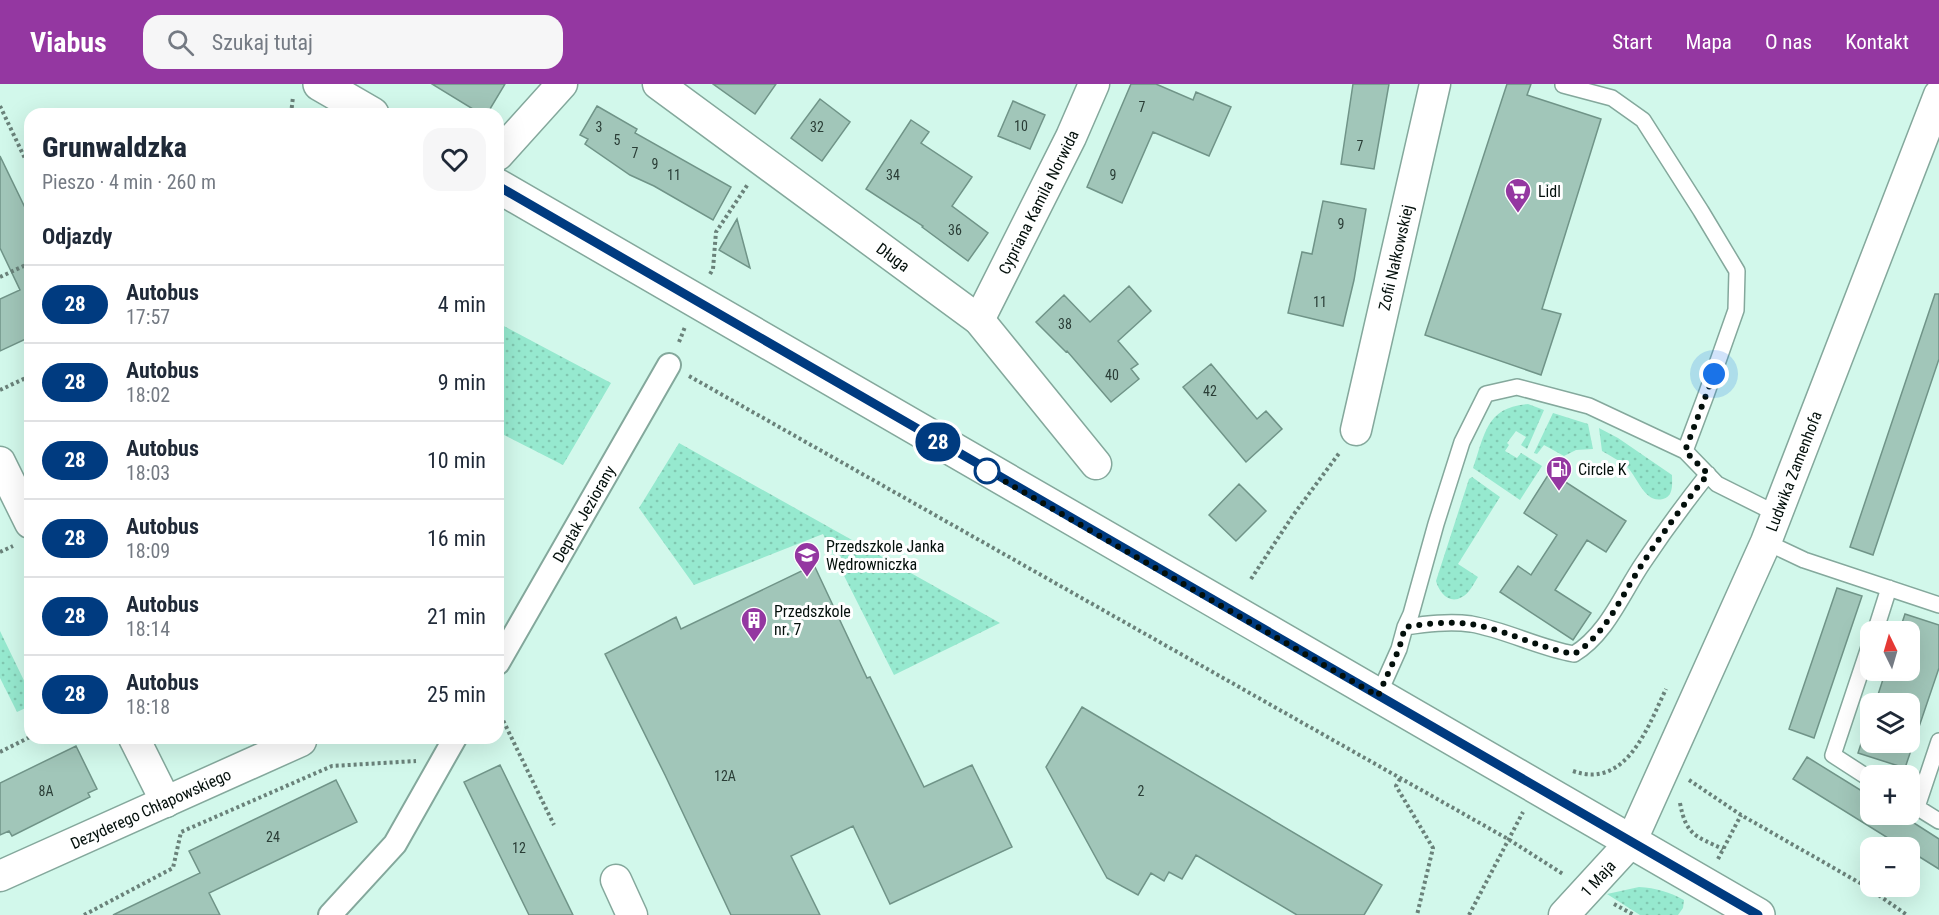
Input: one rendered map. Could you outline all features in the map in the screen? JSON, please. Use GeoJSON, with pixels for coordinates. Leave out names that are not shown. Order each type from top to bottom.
{"type":"FeatureCollection","features":[{"type":"Feature","properties":{"kind":"main road"},"geometry":{"type":"LineString","coordinates":[[320,84],[362,108]]}},
{"type":"Feature","properties":{"kind":"main road"},"geometry":{"type":"LineString","coordinates":[[504,189],[1758,915]]}},
{"type":"Feature","properties":{"kind":"street"},"geometry":{"type":"LineString","coordinates":[[504,148],[562,84]]}},
{"type":"Feature","properties":{"kind":"street","name":"Długa"},"geometry":{"type":"LineString","coordinates":[[658,84],[979,320],[1096,464]]}},
{"type":"Feature","properties":{"kind":"street","name":"Cypriana Kamila Norwida"},"geometry":{"type":"LineString","coordinates":[[979,320],[1071,137],[1094,84]]}},
{"type":"Feature","properties":{"kind":"street","name":"Zofii Nałkowskiej"},"geometry":{"type":"LineString","coordinates":[[1356,430],[1435,84]]}},
{"type":"Feature","properties":{"kind":"street","name":"Ludwika Zamenhofa"},"geometry":{"type":"LineString","coordinates":[[1631,842],[1766,542],[1939,95]]}},
{"type":"Feature","properties":{"kind":"street","name":"Deptak Jeziorany"},"geometry":{"type":"LineString","coordinates":[[504,653],[669,365]]}},
{"type":"Feature","properties":{"kind":"street"},"geometry":{"type":"LineString","coordinates":[[0,462],[24,511]]}},
{"type":"Feature","properties":{"kind":"street"},"geometry":{"type":"LineString","coordinates":[[138,744],[165,802]]}},
{"type":"Feature","properties":{"kind":"street","name":"Dezyderego Chłapowskiego"},"geometry":{"type":"LineString","coordinates":[[0,876],[294,744]]}},
{"type":"Feature","properties":{"kind":"street"},"geometry":{"type":"LineString","coordinates":[[330,915],[395,844],[452,744]]}},
{"type":"Feature","properties":{"kind":"street","name":"1 Maja"},"geometry":{"type":"LineString","coordinates":[[1564,915],[1631,842]]}},
{"type":"Feature","properties":{"kind":"street"},"geometry":{"type":"LineString","coordinates":[[616,880],[632,915]]}},
{"type":"Feature","properties":{"kind":"lane"},"geometry":{"type":"LineString","coordinates":[[1563,85],[1612,98],[1643,120],[1737,271],[1736,310],[1685,451]]}},
{"type":"Feature","properties":{"kind":"lane"},"geometry":{"type":"LineString","coordinates":[[1378,696],[1399,649],[1411,614],[1462,442],[1486,394],[1517,387],[1589,406],[1685,451],[1717,484],[1777,514]]}},
{"type":"Feature","properties":{"kind":"lane"},"geometry":{"type":"LineString","coordinates":[[1405,627],[1435,623],[1470,624],[1516,637],[1553,651],[1574,654],[1588,646],[1609,618],[1641,565],[1708,474]]}},
{"type":"Feature","properties":{"kind":"lane"},"geometry":{"type":"LineString","coordinates":[[1766,542],[1804,560],[1939,605]]}},
{"type":"Feature","properties":{"kind":"lane"},"geometry":{"type":"LineString","coordinates":[[1878,621],[1889,588]]}},
{"type":"Feature","properties":{"kind":"lane"},"geometry":{"type":"LineString","coordinates":[[1860,674],[1833,755],[1860,773]]}},
{"type":"Feature","properties":{"kind":"lane"},"geometry":{"type":"LineString","coordinates":[[1920,788],[1939,741]]}},
{"type":"Feature","properties":{"kind":"lane"},"geometry":{"type":"LineString","coordinates":[[1920,809],[1939,821]]}},
{"type":"Feature","properties":{"kind":"path"},"geometry":{"type":"LineString","coordinates":[[0,106],[24,157]]}},
{"type":"Feature","properties":{"kind":"path"},"geometry":{"type":"LineString","coordinates":[[764,161],[716,232],[713,269],[696,301],[669,365],[1508,839],[1588,889]]}},
{"type":"Feature","properties":{"kind":"path"},"geometry":{"type":"LineString","coordinates":[[0,277],[24,266]]}},
{"type":"Feature","properties":{"kind":"path"},"geometry":{"type":"LineString","coordinates":[[0,390],[24,379]]}},
{"type":"Feature","properties":{"kind":"path"},"geometry":{"type":"LineString","coordinates":[[1251,579],[1294,514],[1356,430]]}},
{"type":"Feature","properties":{"kind":"path"},"geometry":{"type":"LineString","coordinates":[[1570,770],[1581,774],[1600,774],[1616,769],[1633,753],[1669,682]]}},
{"type":"Feature","properties":{"kind":"path"},"geometry":{"type":"LineString","coordinates":[[504,722],[554,825]]}},
{"type":"Feature","properties":{"kind":"path"},"geometry":{"type":"LineString","coordinates":[[0,752],[24,740]]}},
{"type":"Feature","properties":{"kind":"path"},"geometry":{"type":"LineString","coordinates":[[84,915],[173,868],[181,832],[310,775],[332,766],[443,759]]}},
{"type":"Feature","properties":{"kind":"path"},"geometry":{"type":"LineString","coordinates":[[1666,765],[1741,814],[1867,887],[1907,915]]}},
{"type":"Feature","properties":{"kind":"path"},"geometry":{"type":"LineString","coordinates":[[1401,779],[1396,786],[1433,848],[1417,915]]}},
{"type":"Feature","properties":{"kind":"path"},"geometry":{"type":"LineString","coordinates":[[1469,915],[1508,839]]}},
{"type":"Feature","properties":{"kind":"green space"},"geometry":{"type":"Polygon","coordinates":[[[504,326],[611,383],[563,465],[504,435],[504,326]]]}},
{"type":"Feature","properties":{"kind":"green space"},"geometry":{"type":"Polygon","coordinates":[[[1528,404],[1544,410],[1527,449],[1521,445],[1526,437],[1516,431],[1507,443],[1509,445],[1505,451],[1517,458],[1521,453],[1542,466],[1520,500],[1473,468],[1489,424],[1495,417],[1503,410],[1528,404]]]}},
{"type":"Feature","properties":{"kind":"green space"},"geometry":{"type":"Polygon","coordinates":[[[1553,413],[1588,424],[1593,449],[1576,450],[1564,456],[1544,445],[1537,454],[1534,453],[1553,413]]]}},
{"type":"Feature","properties":{"kind":"green space"},"geometry":{"type":"Polygon","coordinates":[[[1599,428],[1618,438],[1672,475],[1672,489],[1669,495],[1663,499],[1651,497],[1626,466],[1602,451],[1599,428]]]}},
{"type":"Feature","properties":{"kind":"green space"},"geometry":{"type":"Polygon","coordinates":[[[679,443],[1000,623],[894,675],[823,534],[694,585],[639,508],[679,443]]]}},
{"type":"Feature","properties":{"kind":"green space"},"geometry":{"type":"Polygon","coordinates":[[[1472,477],[1500,497],[1458,564],[1478,577],[1465,596],[1453,599],[1442,593],[1436,581],[1469,479],[1472,477]]]}},
{"type":"Feature","properties":{"kind":"green space"},"geometry":{"type":"Polygon","coordinates":[[[0,631],[24,681],[24,709],[17,712],[0,678],[0,631]]]}},
{"type":"Feature","properties":{"kind":"green space"},"geometry":{"type":"Polygon","coordinates":[[[1639,887],[1663,891],[1679,897],[1684,900],[1683,908],[1678,915],[1640,915],[1607,894],[1639,887]]]}},
{"type":"Feature","properties":{"kind":"building"},"geometry":{"type":"Polygon","coordinates":[[[432,84],[505,84],[491,108],[471,108],[432,84]]]}},
{"type":"Feature","properties":{"kind":"building"},"geometry":{"type":"Polygon","coordinates":[[[713,84],[776,84],[755,114],[713,84]]]}},
{"type":"Feature","properties":{"kind":"building"},"geometry":{"type":"Polygon","coordinates":[[[1131,84],[1156,84],[1193,100],[1196,92],[1231,107],[1209,156],[1153,132],[1122,203],[1087,187],[1131,84]]]}},
{"type":"Feature","properties":{"kind":"building"},"geometry":{"type":"Polygon","coordinates":[[[1353,84],[1389,84],[1374,169],[1341,164],[1353,84]]]}},
{"type":"Feature","properties":{"kind":"building","name":"Lidl"},"geometry":{"type":"Polygon","coordinates":[[[1507,84],[1531,84],[1527,95],[1601,119],[1542,309],[1561,314],[1541,375],[1425,335],[1507,84]]]}},
{"type":"Feature","properties":{"kind":"building"},"geometry":{"type":"Polygon","coordinates":[[[820,99],[850,122],[822,161],[791,138],[820,99]]]}},
{"type":"Feature","properties":{"kind":"building"},"geometry":{"type":"Polygon","coordinates":[[[1013,101],[1045,115],[1030,149],[998,136],[1013,101]]]}},
{"type":"Feature","properties":{"kind":"building"},"geometry":{"type":"Polygon","coordinates":[[[597,106],[637,129],[635,133],[731,187],[713,220],[630,175],[585,144],[588,139],[580,135],[597,106]]]}},
{"type":"Feature","properties":{"kind":"building"},"geometry":{"type":"Polygon","coordinates":[[[911,120],[929,132],[921,143],[972,177],[952,206],[988,233],[968,261],[923,226],[866,189],[911,120]]]}},
{"type":"Feature","properties":{"kind":"building"},"geometry":{"type":"Polygon","coordinates":[[[0,156],[24,206],[24,340],[0,351],[0,299],[20,290],[0,248],[0,156]]]}},
{"type":"Feature","properties":{"kind":"building"},"geometry":{"type":"Polygon","coordinates":[[[1323,201],[1366,209],[1354,280],[1343,326],[1288,313],[1302,252],[1312,254],[1323,201]]]}},
{"type":"Feature","properties":{"kind":"building"},"geometry":{"type":"Polygon","coordinates":[[[737,219],[750,268],[719,250],[737,219]]]}},
{"type":"Feature","properties":{"kind":"building"},"geometry":{"type":"Polygon","coordinates":[[[1129,286],[1151,311],[1118,341],[1138,364],[1131,369],[1139,379],[1111,402],[1067,351],[1036,322],[1064,295],[1090,322],[1129,286]]]}},
{"type":"Feature","properties":{"kind":"building"},"geometry":{"type":"Polygon","coordinates":[[[1935,294],[1939,294],[1939,359],[1873,555],[1850,547],[1935,294]]]}},
{"type":"Feature","properties":{"kind":"building"},"geometry":{"type":"Polygon","coordinates":[[[1211,364],[1257,419],[1266,411],[1282,429],[1246,462],[1183,387],[1211,364]]]}},
{"type":"Feature","properties":{"kind":"building"},"geometry":{"type":"Polygon","coordinates":[[[1550,472],[1626,521],[1606,552],[1587,540],[1555,590],[1591,613],[1573,640],[1500,592],[1518,566],[1531,575],[1557,535],[1524,513],[1550,472]]]}},
{"type":"Feature","properties":{"kind":"building"},"geometry":{"type":"Polygon","coordinates":[[[1239,484],[1266,511],[1236,541],[1209,515],[1239,484]]]}},
{"type":"Feature","properties":{"kind":"building"},"geometry":{"type":"Polygon","coordinates":[[[814,565],[867,678],[870,677],[924,787],[972,765],[1012,847],[890,904],[853,826],[791,856],[820,915],[731,915],[605,654],[676,617],[681,629],[814,565]]]}},
{"type":"Feature","properties":{"kind":"building"},"geometry":{"type":"Polygon","coordinates":[[[1837,588],[1862,596],[1814,738],[1789,729],[1837,588]]]}},
{"type":"Feature","properties":{"kind":"building"},"geometry":{"type":"Polygon","coordinates":[[[1905,614],[1939,625],[1939,668],[1920,724],[1920,693],[1879,693],[1882,681],[1920,681],[1920,621],[1903,621],[1905,614]]]}},
{"type":"Feature","properties":{"kind":"building"},"geometry":{"type":"Polygon","coordinates":[[[1082,707],[1382,885],[1364,915],[1297,915],[1196,855],[1182,879],[1169,872],[1164,881],[1151,873],[1138,895],[1107,878],[1046,767],[1082,707]]]}},
{"type":"Feature","properties":{"kind":"building"},"geometry":{"type":"Polygon","coordinates":[[[76,746],[97,789],[88,793],[90,797],[12,836],[9,831],[0,835],[0,783],[76,746]]]}},
{"type":"Feature","properties":{"kind":"building"},"geometry":{"type":"Polygon","coordinates":[[[1860,747],[1860,753],[1910,753],[1906,765],[1896,765],[1858,753],[1860,747]]]}},
{"type":"Feature","properties":{"kind":"building"},"geometry":{"type":"Polygon","coordinates":[[[1807,757],[1860,790],[1860,821],[1793,779],[1807,757]]]}},
{"type":"Feature","properties":{"kind":"building"},"geometry":{"type":"Polygon","coordinates":[[[500,765],[573,915],[529,915],[464,782],[500,765]]]}},
{"type":"Feature","properties":{"kind":"building"},"geometry":{"type":"Polygon","coordinates":[[[336,780],[357,822],[209,893],[220,915],[113,915],[200,873],[189,851],[336,780]]]}},
{"type":"Feature","properties":{"kind":"building"},"geometry":{"type":"Polygon","coordinates":[[[1867,825],[1917,825],[1939,839],[1939,869],[1920,857],[1920,837],[1886,837],[1867,825]]]}},
{"type":"Feature","properties":{"kind":"bus line","name":"28"},"geometry":{"type":"LineString","coordinates":[[504,189],[1758,915]]}},
{"type":"Feature","properties":{"kind":"place","name":"Lidl"},"geometry":{"type":"Point","coordinates":[1518,214]}},
{"type":"Feature","properties":{"kind":"place","name":"Circle K"},"geometry":{"type":"Point","coordinates":[1559,492]}},
{"type":"Feature","properties":{"kind":"place","name":"Przedszkole Janka Wędrowniczka"},"geometry":{"type":"Point","coordinates":[807,578]}},
{"type":"Feature","properties":{"kind":"place","name":"Przedszkole nr. 7"},"geometry":{"type":"Point","coordinates":[754,643]}},
{"type":"Feature","properties":{"kind":"route"},"geometry":{"type":"LineString","coordinates":[[987,471],[1378,696],[1399,649],[1405,627],[1435,623],[1470,624],[1516,637],[1553,651],[1574,654],[1588,646],[1609,618],[1674,517],[1708,474],[1685,451],[1714,374]]}}]}
